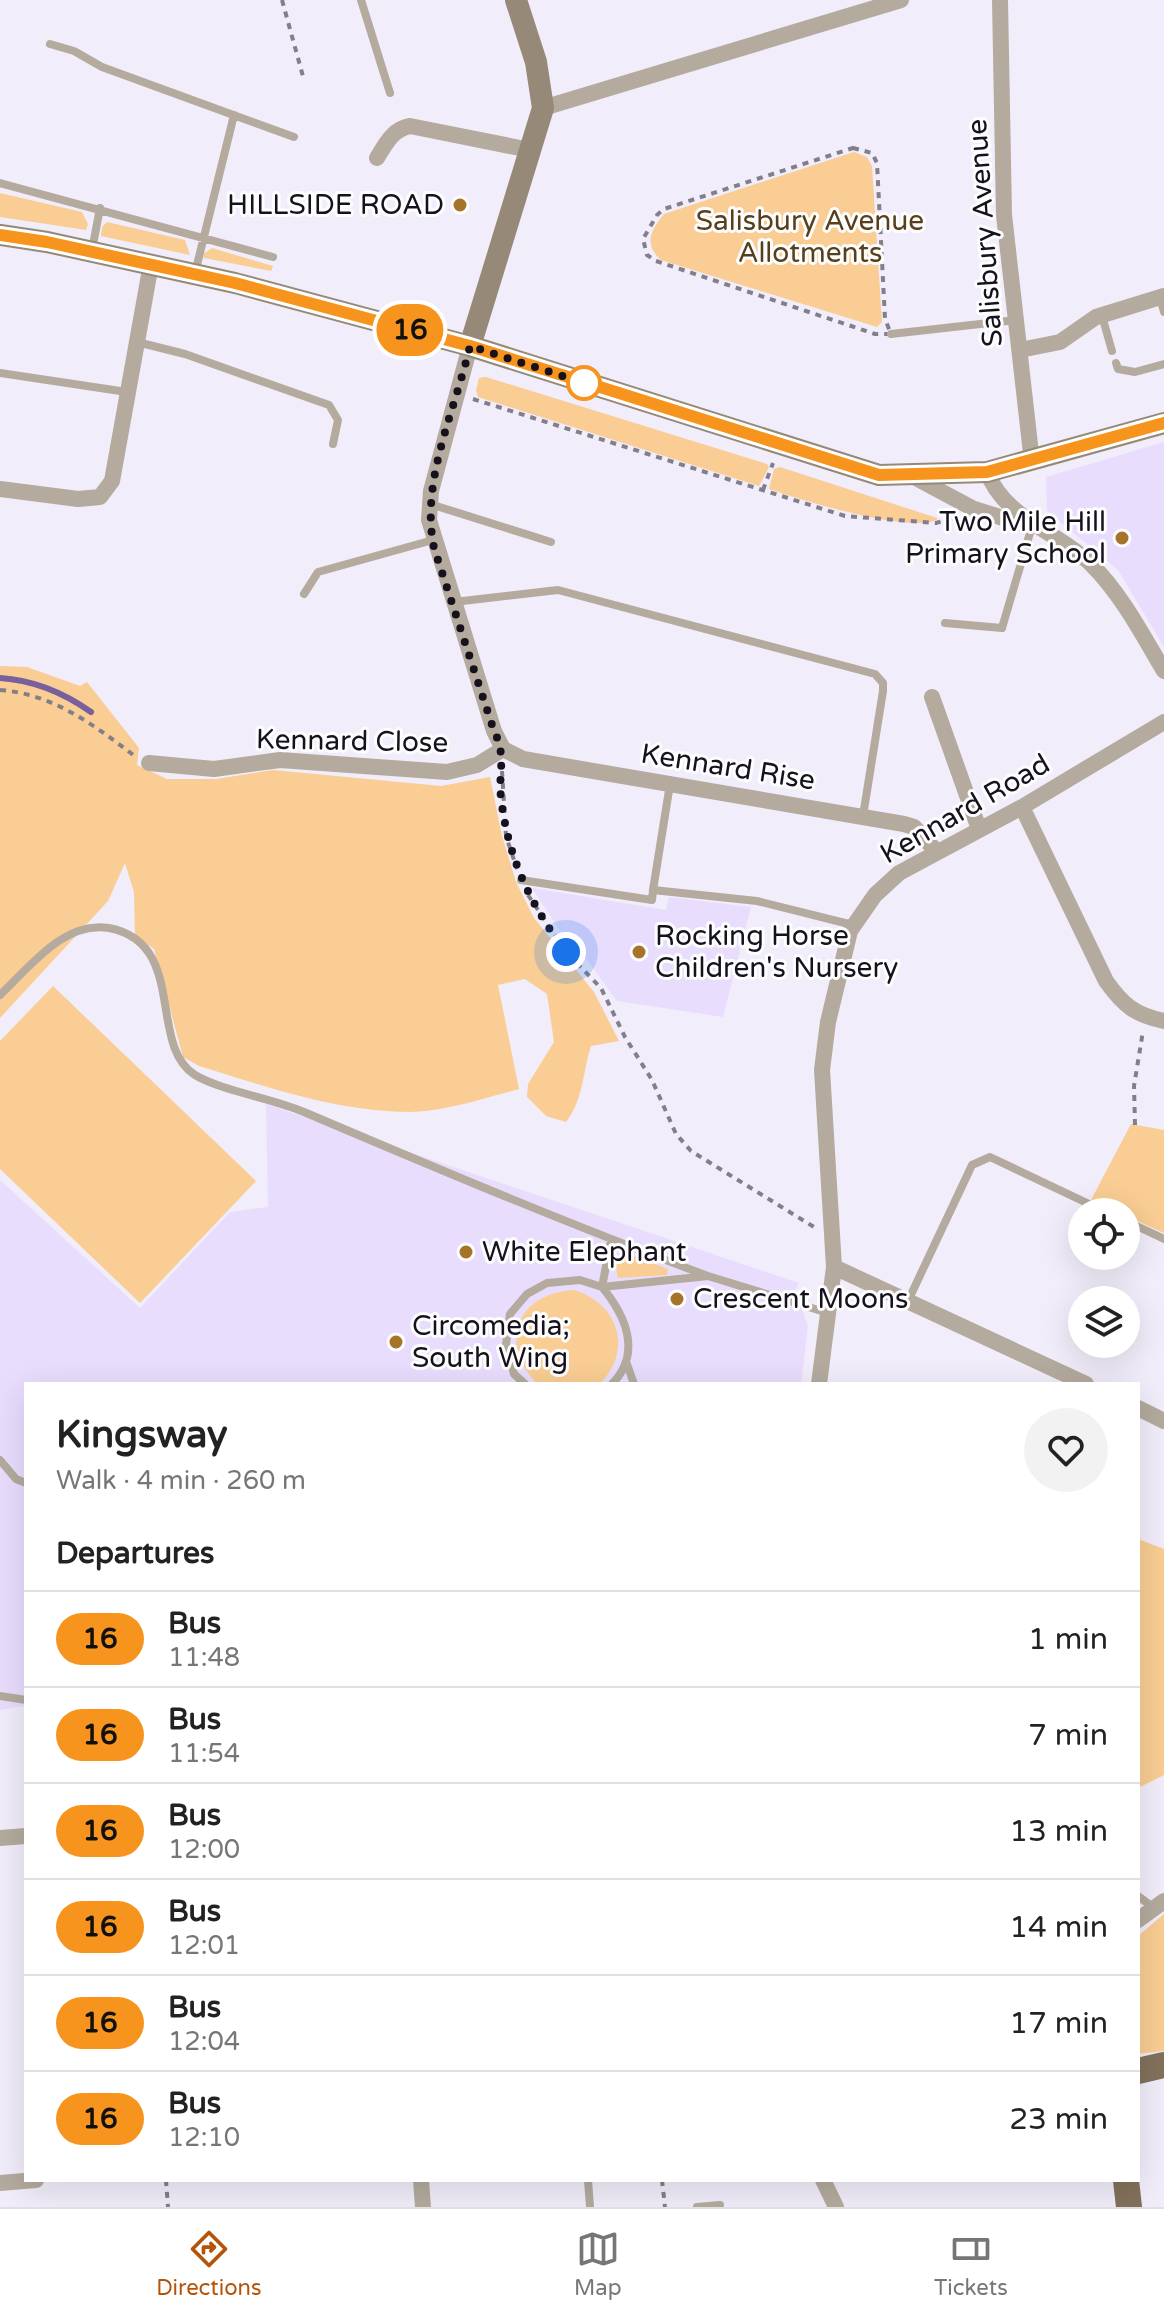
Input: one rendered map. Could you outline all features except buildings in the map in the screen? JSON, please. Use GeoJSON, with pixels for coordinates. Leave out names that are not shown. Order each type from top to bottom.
{"type":"FeatureCollection","features":[{"type":"Feature","properties":{"kind":"main road"},"geometry":{"type":"LineString","coordinates":[[1140,2071],[1164,2065]]}},
{"type":"Feature","properties":{"kind":"main road"},"geometry":{"type":"LineString","coordinates":[[1126,2182],[1129,2207]]}},
{"type":"Feature","properties":{"kind":"street"},"geometry":{"type":"LineString","coordinates":[[503,749],[433,540],[430,504],[470,346],[543,108],[536,62],[516,0]]}},
{"type":"Feature","properties":{"kind":"street"},"geometry":{"type":"LineString","coordinates":[[543,108],[901,0]]}},
{"type":"Feature","properties":{"kind":"street","name":"Salisbury Avenue"},"geometry":{"type":"LineString","coordinates":[[1000,0],[1004,215],[1032,462]]}},
{"type":"Feature","properties":{"kind":"street"},"geometry":{"type":"LineString","coordinates":[[377,158],[389,138],[401,128],[410,126],[530,150]]}},
{"type":"Feature","properties":{"kind":"street"},"geometry":{"type":"LineString","coordinates":[[0,235],[194,274],[470,346],[879,475],[914,477],[987,472],[1164,423]]}},
{"type":"Feature","properties":{"kind":"street"},"geometry":{"type":"LineString","coordinates":[[0,489],[78,499],[100,497],[112,481],[151,264]]}},
{"type":"Feature","properties":{"kind":"street"},"geometry":{"type":"LineString","coordinates":[[1020,350],[1060,342],[1102,315],[1163,302]]}},
{"type":"Feature","properties":{"kind":"street"},"geometry":{"type":"LineString","coordinates":[[987,472],[1003,501],[1036,528],[1088,561],[1105,579],[1164,671]]}},
{"type":"Feature","properties":{"kind":"street"},"geometry":{"type":"LineString","coordinates":[[914,477],[944,496],[974,509],[1036,528]]}},
{"type":"Feature","properties":{"kind":"street"},"geometry":{"type":"LineString","coordinates":[[932,697],[979,829]]}},
{"type":"Feature","properties":{"kind":"street","name":"Kennard Road"},"geometry":{"type":"LineString","coordinates":[[819,1382],[834,1267],[822,1070],[828,1022],[853,925],[883,888],[936,851],[1022,807],[1164,722]]}},
{"type":"Feature","properties":{"kind":"street","name":"Kennard Close"},"geometry":{"type":"LineString","coordinates":[[149,763],[214,769],[280,760],[447,772],[477,765],[503,749]]}},
{"type":"Feature","properties":{"kind":"street","name":"Kennard Rise"},"geometry":{"type":"LineString","coordinates":[[503,749],[523,759],[914,827],[936,851]]}},
{"type":"Feature","properties":{"kind":"street"},"geometry":{"type":"LineString","coordinates":[[1022,807],[1106,981],[1122,1003],[1146,1017],[1164,1021]]}},
{"type":"Feature","properties":{"kind":"street"},"geometry":{"type":"LineString","coordinates":[[834,1267],[1082,1382]]}},
{"type":"Feature","properties":{"kind":"street"},"geometry":{"type":"LineString","coordinates":[[1140,1409],[1164,1421]]}},
{"type":"Feature","properties":{"kind":"street"},"geometry":{"type":"LineString","coordinates":[[0,1838],[24,1836]]}},
{"type":"Feature","properties":{"kind":"street"},"geometry":{"type":"LineString","coordinates":[[1140,1919],[1159,1905]]}},
{"type":"Feature","properties":{"kind":"street"},"geometry":{"type":"LineString","coordinates":[[0,2183],[24,2181]]}},
{"type":"Feature","properties":{"kind":"street"},"geometry":{"type":"LineString","coordinates":[[421,2182],[423,2207]]}},
{"type":"Feature","properties":{"kind":"street"},"geometry":{"type":"LineString","coordinates":[[824,2182],[836,2207]]}},
{"type":"Feature","properties":{"kind":"lane"},"geometry":{"type":"LineString","coordinates":[[361,0],[390,93]]}},
{"type":"Feature","properties":{"kind":"lane"},"geometry":{"type":"LineString","coordinates":[[50,44],[74,51],[102,67],[294,137]]}},
{"type":"Feature","properties":{"kind":"lane"},"geometry":{"type":"LineString","coordinates":[[194,274],[234,115]]}},
{"type":"Feature","properties":{"kind":"lane"},"geometry":{"type":"LineString","coordinates":[[0,183],[273,257]]}},
{"type":"Feature","properties":{"kind":"lane"},"geometry":{"type":"LineString","coordinates":[[91,251],[100,208]]}},
{"type":"Feature","properties":{"kind":"lane"},"geometry":{"type":"LineString","coordinates":[[1102,315],[1112,351]]}},
{"type":"Feature","properties":{"kind":"lane"},"geometry":{"type":"LineString","coordinates":[[891,334],[1016,320]]}},
{"type":"Feature","properties":{"kind":"lane"},"geometry":{"type":"LineString","coordinates":[[137,342],[185,354],[329,405],[338,420],[333,444]]}},
{"type":"Feature","properties":{"kind":"lane"},"geometry":{"type":"LineString","coordinates":[[1116,363],[1118,369],[1129,372],[1164,364]]}},
{"type":"Feature","properties":{"kind":"lane"},"geometry":{"type":"LineString","coordinates":[[0,373],[127,392]]}},
{"type":"Feature","properties":{"kind":"lane"},"geometry":{"type":"LineString","coordinates":[[430,504],[551,542]]}},
{"type":"Feature","properties":{"kind":"lane"},"geometry":{"type":"LineString","coordinates":[[945,623],[1002,628],[1036,528]]}},
{"type":"Feature","properties":{"kind":"lane"},"geometry":{"type":"LineString","coordinates":[[304,594],[318,572],[433,540]]}},
{"type":"Feature","properties":{"kind":"lane"},"geometry":{"type":"LineString","coordinates":[[453,602],[558,590],[875,674],[883,683],[883,691],[863,816]]}},
{"type":"Feature","properties":{"kind":"lane"},"geometry":{"type":"LineString","coordinates":[[521,880],[652,900],[670,784]]}},
{"type":"Feature","properties":{"kind":"lane"},"geometry":{"type":"LineString","coordinates":[[653,890],[757,901],[853,925]]}},
{"type":"Feature","properties":{"kind":"lane"},"geometry":{"type":"LineString","coordinates":[[0,995],[70,933],[92,928],[117,931],[132,937],[152,954],[179,1056],[191,1072],[275,1100],[611,1240],[708,1276],[828,1313]]}},
{"type":"Feature","properties":{"kind":"lane"},"geometry":{"type":"LineString","coordinates":[[908,1301],[972,1165],[979,1159],[990,1157],[1076,1198]]}},
{"type":"Feature","properties":{"kind":"lane"},"geometry":{"type":"LineString","coordinates":[[1140,1228],[1164,1239]]}},
{"type":"Feature","properties":{"kind":"lane"},"geometry":{"type":"LineString","coordinates":[[602,1287],[611,1240]]}},
{"type":"Feature","properties":{"kind":"lane"},"geometry":{"type":"LineString","coordinates":[[523,1382],[514,1374],[506,1344],[510,1314],[527,1294],[547,1283],[580,1280],[602,1287],[708,1276]]}},
{"type":"Feature","properties":{"kind":"lane"},"geometry":{"type":"LineString","coordinates":[[602,1287],[619,1307],[629,1336],[627,1364],[633,1382]]}},
{"type":"Feature","properties":{"kind":"lane"},"geometry":{"type":"LineString","coordinates":[[614,1382],[627,1364]]}},
{"type":"Feature","properties":{"kind":"lane"},"geometry":{"type":"LineString","coordinates":[[0,1460],[16,1479],[24,1482]]}},
{"type":"Feature","properties":{"kind":"lane"},"geometry":{"type":"LineString","coordinates":[[0,1696],[24,1700]]}},
{"type":"Feature","properties":{"kind":"lane"},"geometry":{"type":"LineString","coordinates":[[1140,1897],[1159,1905]]}},
{"type":"Feature","properties":{"kind":"lane"},"geometry":{"type":"LineString","coordinates":[[588,2182],[590,2207]]}},
{"type":"Feature","properties":{"kind":"lane"},"geometry":{"type":"LineString","coordinates":[[697,2207],[720,2205]]}},
{"type":"Feature","properties":{"kind":"path"},"geometry":{"type":"LineString","coordinates":[[282,0],[304,80]]}},
{"type":"Feature","properties":{"kind":"path"},"geometry":{"type":"LineString","coordinates":[[853,148],[862,149],[872,153],[877,163],[885,319],[891,334],[875,334],[656,261],[647,255],[643,239],[664,209],[853,148]]}},
{"type":"Feature","properties":{"kind":"path"},"geometry":{"type":"LineString","coordinates":[[459,395],[845,516],[936,523],[974,509]]}},
{"type":"Feature","properties":{"kind":"path"},"geometry":{"type":"LineString","coordinates":[[763,490],[779,445]]}},
{"type":"Feature","properties":{"kind":"path"},"geometry":{"type":"LineString","coordinates":[[0,690],[22,692],[82,716],[140,760],[149,763]]}},
{"type":"Feature","properties":{"kind":"path"},"geometry":{"type":"LineString","coordinates":[[503,749],[501,793],[506,836],[521,880],[557,940],[601,988],[625,1037],[652,1080],[676,1134],[691,1151],[833,1239]]}},
{"type":"Feature","properties":{"kind":"path"},"geometry":{"type":"LineString","coordinates":[[1135,1125],[1137,1054],[1146,1017]]}},
{"type":"Feature","properties":{"kind":"path"},"geometry":{"type":"LineString","coordinates":[[166,2182],[168,2207]]}},
{"type":"Feature","properties":{"kind":"path"},"geometry":{"type":"LineString","coordinates":[[662,2182],[665,2207]]}},
{"type":"Feature","properties":{"kind":"shaded area","name":"Two Mile Hill Primary School"},"geometry":{"type":"Polygon","coordinates":[[[1164,442],[1164,647],[1118,570],[1047,511],[1046,477],[1164,442]]]}},
{"type":"Feature","properties":{"kind":"shaded area"},"geometry":{"type":"Polygon","coordinates":[[[532,888],[666,910],[669,897],[751,907],[723,1017],[617,1001],[587,960],[558,928],[532,888]]]}},
{"type":"Feature","properties":{"kind":"shaded area"},"geometry":{"type":"Polygon","coordinates":[[[266,1104],[799,1283],[795,1290],[808,1326],[801,1382],[24,1382],[24,1706],[0,1710],[0,1180],[140,1308],[230,1212],[268,1207],[266,1104]]]}},
{"type":"Feature","properties":{"kind":"green space","name":"Salisbury Avenue Allotments"},"geometry":{"type":"Polygon","coordinates":[[[854,152],[867,157],[872,166],[882,322],[877,327],[661,260],[652,248],[653,231],[664,214],[854,152]]]}},
{"type":"Feature","properties":{"kind":"green space"},"geometry":{"type":"Polygon","coordinates":[[[0,193],[82,212],[88,224],[86,230],[0,217],[0,193]]]}},
{"type":"Feature","properties":{"kind":"green space"},"geometry":{"type":"Polygon","coordinates":[[[107,222],[185,240],[190,255],[101,236],[102,227],[107,222]]]}},
{"type":"Feature","properties":{"kind":"green space"},"geometry":{"type":"Polygon","coordinates":[[[212,248],[273,266],[271,271],[204,258],[203,254],[212,248]]]}},
{"type":"Feature","properties":{"kind":"green space"},"geometry":{"type":"Polygon","coordinates":[[[486,377],[769,467],[759,486],[478,397],[479,378],[486,377]]]}},
{"type":"Feature","properties":{"kind":"green space"},"geometry":{"type":"Polygon","coordinates":[[[780,467],[937,520],[923,523],[880,519],[769,489],[774,469],[780,467]]]}},
{"type":"Feature","properties":{"kind":"green space"},"geometry":{"type":"Polygon","coordinates":[[[0,666],[27,667],[80,686],[87,682],[139,748],[137,765],[167,779],[216,779],[273,770],[441,786],[490,777],[502,836],[516,882],[534,918],[594,992],[619,1041],[591,1046],[579,1095],[566,1122],[546,1116],[527,1097],[528,1084],[554,1042],[547,994],[525,979],[498,985],[519,1089],[451,1107],[410,1112],[356,1108],[277,1090],[199,1066],[183,1057],[154,949],[135,935],[134,892],[125,863],[108,901],[0,1018],[0,666]]]}},
{"type":"Feature","properties":{"kind":"green space"},"geometry":{"type":"Polygon","coordinates":[[[53,986],[256,1181],[140,1303],[0,1169],[0,1041],[53,986]]]}},
{"type":"Feature","properties":{"kind":"green space"},"geometry":{"type":"Polygon","coordinates":[[[1131,1124],[1164,1130],[1164,1233],[1140,1222],[1140,1198],[1092,1198],[1131,1124]]]}},
{"type":"Feature","properties":{"kind":"green space"},"geometry":{"type":"Polygon","coordinates":[[[623,1252],[668,1269],[667,1275],[618,1278],[614,1259],[623,1252]]]}},
{"type":"Feature","properties":{"kind":"green space"},"geometry":{"type":"Polygon","coordinates":[[[575,1290],[602,1306],[611,1317],[618,1343],[616,1357],[602,1382],[536,1382],[525,1368],[516,1337],[519,1322],[539,1300],[555,1293],[575,1290]]]}},
{"type":"Feature","properties":{"kind":"green space"},"geometry":{"type":"Polygon","coordinates":[[[1140,1540],[1164,1549],[1164,1775],[1140,1787],[1140,1540]]]}},
{"type":"Feature","properties":{"kind":"green space"},"geometry":{"type":"Polygon","coordinates":[[[1164,1914],[1164,2051],[1140,2054],[1140,1934],[1164,1914]]]}},
{"type":"Feature","properties":{"kind":"waterway"},"geometry":{"type":"LineString","coordinates":[[0,678],[24,681],[48,689],[91,712]]}},
{"type":"Feature","properties":{"kind":"bus line","name":"16"},"geometry":{"type":"LineString","coordinates":[[0,235],[47,242],[235,283],[470,346],[879,475],[914,477],[987,472],[1164,423]]}},
{"type":"Feature","properties":{"kind":"place","name":"HILLSIDE ROAD"},"geometry":{"type":"Point","coordinates":[460,205]}},
{"type":"Feature","properties":{"kind":"place","name":"Two Mile Hill Primary School"},"geometry":{"type":"Point","coordinates":[1122,538]}},
{"type":"Feature","properties":{"kind":"place","name":"Rocking Horse Children's Nursery"},"geometry":{"type":"Point","coordinates":[639,952]}},
{"type":"Feature","properties":{"kind":"place","name":"White Elephant"},"geometry":{"type":"Point","coordinates":[466,1252]}},
{"type":"Feature","properties":{"kind":"place","name":"Crescent Moons"},"geometry":{"type":"Point","coordinates":[677,1299]}},
{"type":"Feature","properties":{"kind":"place","name":"Circomedia; South Wing"},"geometry":{"type":"Point","coordinates":[396,1342]}},
{"type":"Feature","properties":{"kind":"route"},"geometry":{"type":"LineString","coordinates":[[566,952],[539,915],[521,880],[506,836],[501,793],[503,749],[494,731],[434,548],[429,520],[431,491],[470,346],[584,383]]}}]}
